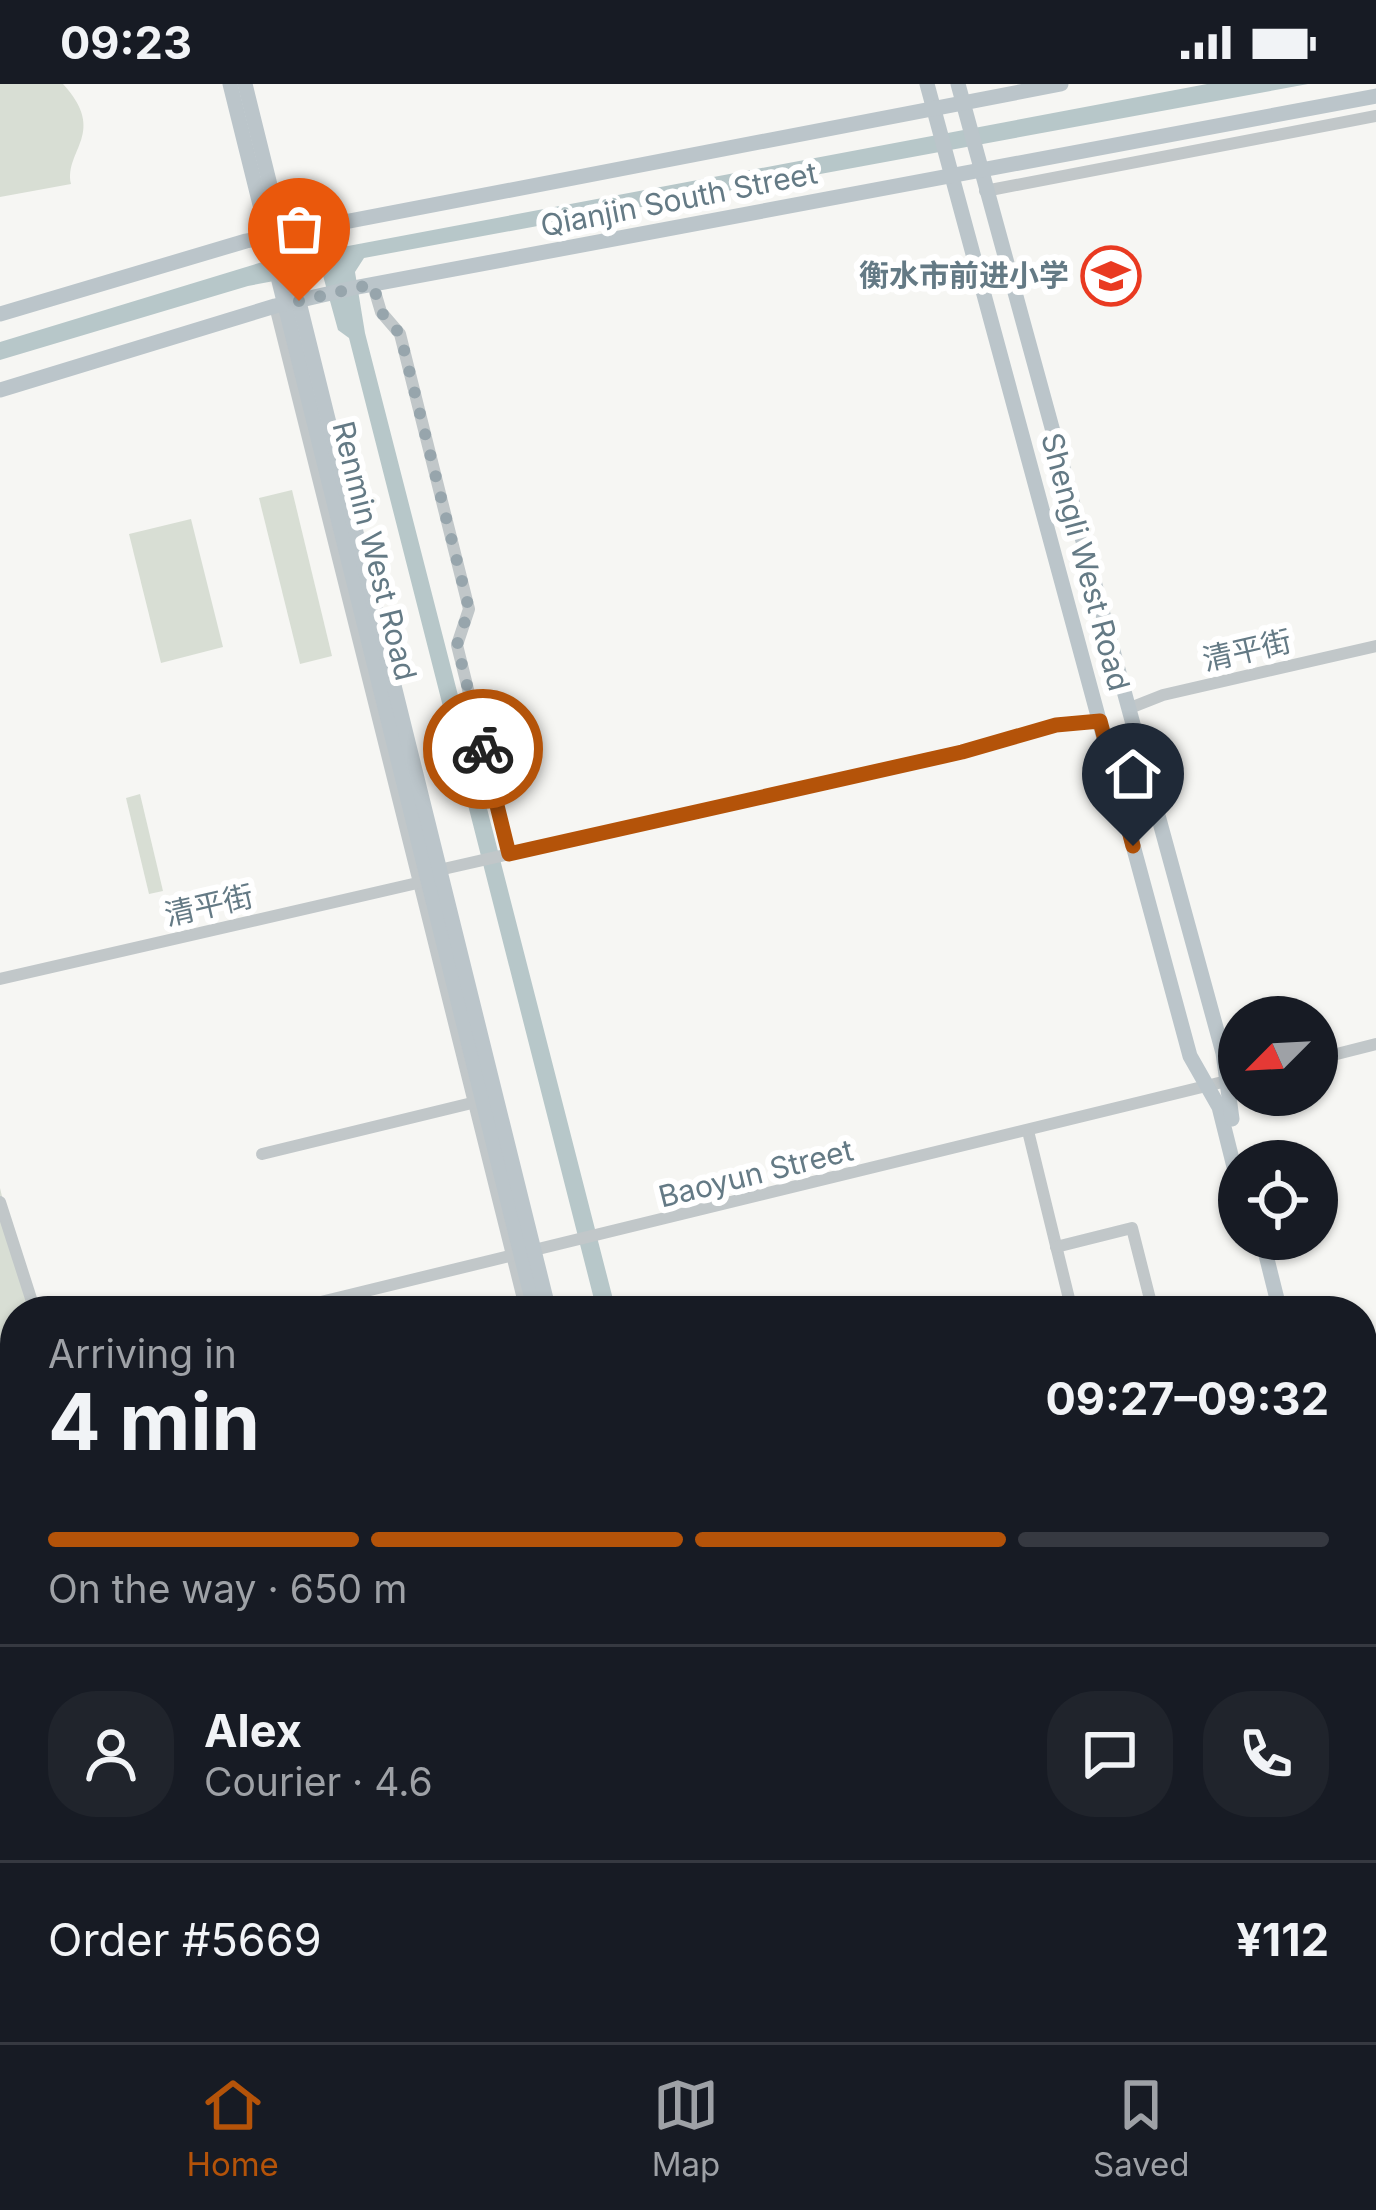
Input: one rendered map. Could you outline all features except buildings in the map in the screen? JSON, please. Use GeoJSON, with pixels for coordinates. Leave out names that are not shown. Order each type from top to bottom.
{"type":"FeatureCollection","features":[{"type":"Feature","properties":{"kind":"main road","name":"Renmin West Road"},"geometry":{"type":"LineString","coordinates":[[230,84],[277,241]]}},
{"type":"Feature","properties":{"kind":"main road","name":"Renmin West Road"},"geometry":{"type":"LineString","coordinates":[[245,84],[288,299],[532,1296]]}},
{"type":"Feature","properties":{"kind":"main road","name":"Shengli West Road"},"geometry":{"type":"LineString","coordinates":[[928,84],[1190,1056],[1219,1107],[1227,1140]]}},
{"type":"Feature","properties":{"kind":"main road","name":"Shengli West Road"},"geometry":{"type":"LineString","coordinates":[[959,84],[1218,1034]]}},
{"type":"Feature","properties":{"kind":"main road","name":"Qianjin South Street"},"geometry":{"type":"LineString","coordinates":[[0,314],[277,241],[1061,84]]}},
{"type":"Feature","properties":{"kind":"main road","name":"Qianjin South Street"},"geometry":{"type":"LineString","coordinates":[[0,390],[288,299],[978,164],[1376,96]]}},
{"type":"Feature","properties":{"kind":"main road","name":"Renmin West Road"},"geometry":{"type":"LineString","coordinates":[[429,877],[478,1102],[522,1253],[542,1296]]}},
{"type":"Feature","properties":{"kind":"main road"},"geometry":{"type":"LineString","coordinates":[[1257,1260],[1266,1296]]}},
{"type":"Feature","properties":{"kind":"main road"},"geometry":{"type":"LineString","coordinates":[[1267,1260],[1276,1296]]}},
{"type":"Feature","properties":{"kind":"street"},"geometry":{"type":"LineString","coordinates":[[985,190],[1376,116]]}},
{"type":"Feature","properties":{"kind":"street"},"geometry":{"type":"LineString","coordinates":[[371,285],[381,312],[400,334],[469,609],[457,645],[506,855]]}},
{"type":"Feature","properties":{"kind":"street","name":"清平街"},"geometry":{"type":"LineString","coordinates":[[1130,708],[1163,695],[1376,646]]}},
{"type":"Feature","properties":{"kind":"street","name":"清平街"},"geometry":{"type":"LineString","coordinates":[[0,979],[429,877],[477,861],[962,752],[1056,725],[1100,721]]}},
{"type":"Feature","properties":{"kind":"street"},"geometry":{"type":"LineString","coordinates":[[1338,1054],[1376,1044]]}},
{"type":"Feature","properties":{"kind":"street","name":"Baoyun Street"},"geometry":{"type":"LineString","coordinates":[[346,1296],[601,1238],[1218,1083]]}},
{"type":"Feature","properties":{"kind":"street"},"geometry":{"type":"LineString","coordinates":[[262,1154],[478,1102]]}},
{"type":"Feature","properties":{"kind":"street"},"geometry":{"type":"LineString","coordinates":[[1028,1131],[1068,1296]]}},
{"type":"Feature","properties":{"kind":"street"},"geometry":{"type":"LineString","coordinates":[[0,1202],[17,1241],[30,1296]]}},
{"type":"Feature","properties":{"kind":"street"},"geometry":{"type":"LineString","coordinates":[[1056,1246],[1132,1228],[1150,1296]]}},
{"type":"Feature","properties":{"kind":"street"},"geometry":{"type":"LineString","coordinates":[[522,1253],[525,1296]]}},
{"type":"Feature","properties":{"kind":"shaded area"},"geometry":{"type":"Polygon","coordinates":[[[0,84],[63,84],[76,101],[83,128],[71,184],[0,197],[0,84]]]}},
{"type":"Feature","properties":{"kind":"shaded area"},"geometry":{"type":"Polygon","coordinates":[[[1207,84],[1308,84],[364,258],[355,272],[365,333],[612,1296],[593,1296],[349,338],[338,330],[322,272],[248,286],[0,360],[0,342],[315,246],[318,240],[335,238],[348,246],[1207,84]]]}},
{"type":"Feature","properties":{"kind":"shaded area"},"geometry":{"type":"Polygon","coordinates":[[[292,490],[332,656],[300,664],[259,498],[292,490]]]}},
{"type":"Feature","properties":{"kind":"shaded area"},"geometry":{"type":"Polygon","coordinates":[[[191,519],[223,647],[161,663],[129,534],[191,519]]]}},
{"type":"Feature","properties":{"kind":"shaded area"},"geometry":{"type":"Polygon","coordinates":[[[140,794],[163,891],[149,894],[126,798],[140,794]]]}},
{"type":"Feature","properties":{"kind":"shaded area"},"geometry":{"type":"Polygon","coordinates":[[[0,1188],[25,1296],[0,1296],[0,1188]]]}},
{"type":"Feature","properties":{"kind":"way so far"},"geometry":{"type":"LineString","coordinates":[[299,301],[373,284],[381,312],[396,324],[469,609],[457,645],[483,749]]}},
{"type":"Feature","properties":{"kind":"place","name":"衡水市前进小学"},"geometry":{"type":"Point","coordinates":[1111,276]}},
{"type":"Feature","properties":{"kind":"route"},"geometry":{"type":"LineString","coordinates":[[483,749],[509,854],[962,752],[1056,725],[1100,721],[1133,846]]}}]}
